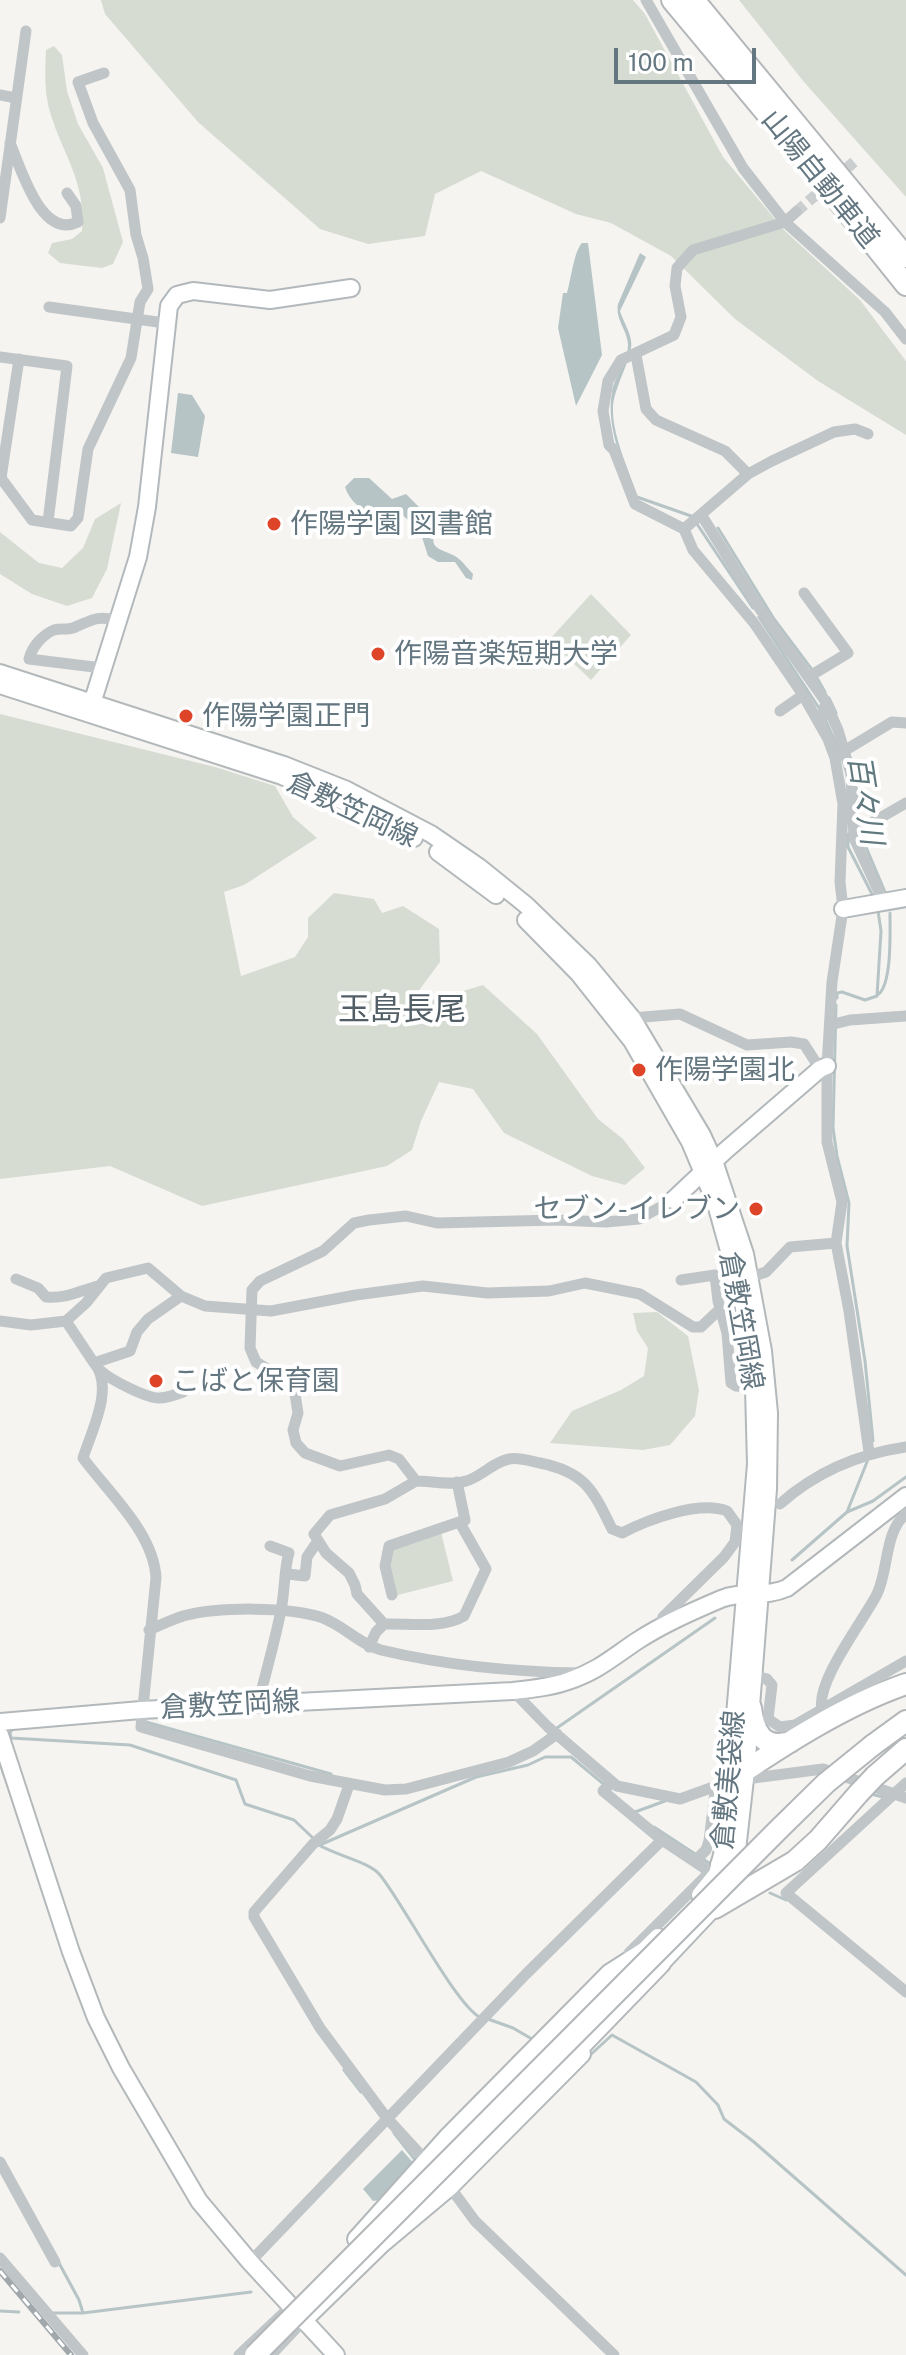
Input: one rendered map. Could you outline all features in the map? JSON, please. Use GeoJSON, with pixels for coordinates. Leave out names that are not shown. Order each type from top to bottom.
{"type":"FeatureCollection","features":[{"type":"Feature","properties":{"kind":"highway","name":"山陽自動車道"},"geometry":{"type":"LineString","coordinates":[[672,0],[906,285]]}},
{"type":"Feature","properties":{"kind":"highway","name":"山陽自動車道"},"geometry":{"type":"LineString","coordinates":[[694,0],[906,257]]}},
{"type":"Feature","properties":{"kind":"highway"},"geometry":{"type":"LineString","coordinates":[[734,1778],[792,1741],[906,1684]]}},
{"type":"Feature","properties":{"kind":"highway"},"geometry":{"type":"LineString","coordinates":[[751,1708],[754,1727],[766,1742],[778,1745],[792,1741]]}},
{"type":"Feature","properties":{"kind":"highway"},"geometry":{"type":"LineString","coordinates":[[255,2355],[826,1783],[906,1721]]}},
{"type":"Feature","properties":{"kind":"highway"},"geometry":{"type":"LineString","coordinates":[[873,1745],[906,1728]]}},
{"type":"Feature","properties":{"kind":"highway"},"geometry":{"type":"LineString","coordinates":[[715,1908],[806,1851],[875,1776],[906,1749]]}},
{"type":"Feature","properties":{"kind":"highway"},"geometry":{"type":"LineString","coordinates":[[721,1865],[731,1885],[753,1886]]}},
{"type":"Feature","properties":{"kind":"highway"},"geometry":{"type":"LineString","coordinates":[[376,2234],[449,2145],[553,2042],[652,1956]]}},
{"type":"Feature","properties":{"kind":"highway"},"geometry":{"type":"LineString","coordinates":[[376,2234],[463,2162],[568,2058],[652,1956]]}},
{"type":"Feature","properties":{"kind":"main road"},"geometry":{"type":"LineString","coordinates":[[90,708],[138,557],[147,507],[165,323],[172,300],[185,292],[270,300],[351,288]]}},
{"type":"Feature","properties":{"kind":"main road","name":"倉敷笠岡線"},"geometry":{"type":"LineString","coordinates":[[0,673],[282,776],[343,801],[425,843],[519,913],[579,974],[632,1041],[690,1142],[709,1166],[751,1277],[769,1413],[768,1489],[753,1595]]}},
{"type":"Feature","properties":{"kind":"main road","name":"倉敷笠岡線"},"geometry":{"type":"LineString","coordinates":[[0,685],[284,765],[347,790],[431,834],[479,867],[526,905],[589,966],[632,1018],[702,1135],[716,1204],[739,1281],[748,1326],[754,1388],[756,1464],[753,1595]]}},
{"type":"Feature","properties":{"kind":"main road"},"geometry":{"type":"LineString","coordinates":[[843,909],[906,898]]}},
{"type":"Feature","properties":{"kind":"main road"},"geometry":{"type":"LineString","coordinates":[[673,1200],[823,1067]]}},
{"type":"Feature","properties":{"kind":"main road"},"geometry":{"type":"LineString","coordinates":[[753,1595],[780,1591],[799,1581],[906,1496]]}},
{"type":"Feature","properties":{"kind":"main road","name":"倉敷笠岡線"},"geometry":{"type":"LineString","coordinates":[[0,1722],[140,1717],[258,1704],[513,1691],[566,1682],[590,1673],[658,1629],[722,1599],[753,1595]]}},
{"type":"Feature","properties":{"kind":"main road","name":"倉敷美袋線"},"geometry":{"type":"LineString","coordinates":[[652,1956],[715,1908],[731,1885],[738,1859],[734,1778],[751,1708],[753,1595]]}},
{"type":"Feature","properties":{"kind":"main road","name":"倉敷美袋線"},"geometry":{"type":"LineString","coordinates":[[652,1956],[707,1889],[721,1865],[734,1778],[753,1595]]}},
{"type":"Feature","properties":{"kind":"main road"},"geometry":{"type":"LineString","coordinates":[[0,1737],[71,1952],[108,2043],[199,2201],[290,2307],[336,2355]]}},
{"type":"Feature","properties":{"kind":"main road"},"geometry":{"type":"LineString","coordinates":[[290,2307],[369,2226],[423,2157],[609,1973],[652,1956]]}},
{"type":"Feature","properties":{"kind":"main road"},"geometry":{"type":"LineString","coordinates":[[303,2321],[382,2244],[450,2187],[632,2004],[652,1956]]}},
{"type":"Feature","properties":{"kind":"street"},"geometry":{"type":"LineString","coordinates":[[646,0],[743,168],[785,222],[885,312],[906,339]]}},
{"type":"Feature","properties":{"kind":"street"},"geometry":{"type":"LineString","coordinates":[[0,218],[26,31]]}},
{"type":"Feature","properties":{"kind":"street"},"geometry":{"type":"LineString","coordinates":[[19,359],[1,478],[32,520],[71,526],[78,518],[88,449],[131,358],[140,302],[148,289],[130,190],[93,123],[78,82],[104,73]]}},
{"type":"Feature","properties":{"kind":"street"},"geometry":{"type":"LineString","coordinates":[[0,95],[16,98]]}},
{"type":"Feature","properties":{"kind":"street"},"geometry":{"type":"LineString","coordinates":[[10,142],[35,200],[53,222],[69,226],[78,222],[76,206],[67,193]]}},
{"type":"Feature","properties":{"kind":"street"},"geometry":{"type":"LineString","coordinates":[[796,212],[785,222],[693,250],[677,268],[675,286],[681,317],[674,335],[630,357],[608,381],[603,411],[609,445],[614,450],[635,504],[695,521],[765,616],[813,674],[847,749],[851,774],[852,835],[840,882],[843,909],[832,982],[832,1025],[823,1067],[827,1142],[842,1202],[836,1243],[869,1452]]}},
{"type":"Feature","properties":{"kind":"street"},"geometry":{"type":"LineString","coordinates":[[49,307],[165,323]]}},
{"type":"Feature","properties":{"kind":"street"},"geometry":{"type":"LineString","coordinates":[[0,357],[67,366],[48,522]]}},
{"type":"Feature","properties":{"kind":"street"},"geometry":{"type":"LineString","coordinates":[[630,357],[646,409],[656,420],[725,451],[748,474]]}},
{"type":"Feature","properties":{"kind":"street"},"geometry":{"type":"LineString","coordinates":[[868,434],[855,429],[834,432],[748,474],[695,521],[693,550],[754,623],[820,723],[840,780],[852,835],[880,894],[877,902]]}},
{"type":"Feature","properties":{"kind":"street"},"geometry":{"type":"LineString","coordinates":[[804,593],[848,653],[813,674]]}},
{"type":"Feature","properties":{"kind":"street"},"geometry":{"type":"LineString","coordinates":[[754,623],[765,616]]}},
{"type":"Feature","properties":{"kind":"street"},"geometry":{"type":"LineString","coordinates":[[102,668],[29,659],[40,639],[54,630],[74,628],[82,622],[102,617],[116,620]]}},
{"type":"Feature","properties":{"kind":"street"},"geometry":{"type":"LineString","coordinates":[[780,711],[803,695]]}},
{"type":"Feature","properties":{"kind":"street"},"geometry":{"type":"LineString","coordinates":[[820,723],[825,704]]}},
{"type":"Feature","properties":{"kind":"street"},"geometry":{"type":"LineString","coordinates":[[847,749],[892,722],[906,723]]}},
{"type":"Feature","properties":{"kind":"street"},"geometry":{"type":"LineString","coordinates":[[852,835],[906,803]]}},
{"type":"Feature","properties":{"kind":"street"},"geometry":{"type":"LineString","coordinates":[[632,1018],[680,1014],[747,1045],[804,1044],[823,1067]]}},
{"type":"Feature","properties":{"kind":"street"},"geometry":{"type":"LineString","coordinates":[[832,1025],[850,1020],[906,1016]]}},
{"type":"Feature","properties":{"kind":"street"},"geometry":{"type":"LineString","coordinates":[[416,1481],[399,1459],[389,1455],[340,1466],[305,1453],[296,1443],[293,1430],[298,1413],[295,1394],[287,1381],[256,1362],[250,1348],[252,1290],[260,1281],[323,1251],[354,1223],[406,1216],[437,1223],[606,1222],[639,1219],[673,1200]]}},
{"type":"Feature","properties":{"kind":"street"},"geometry":{"type":"LineString","coordinates":[[751,1277],[766,1272],[790,1247],[836,1243]]}},
{"type":"Feature","properties":{"kind":"street"},"geometry":{"type":"LineString","coordinates":[[0,1321],[31,1325],[66,1321],[106,1278],[148,1268],[181,1296],[205,1306],[251,1310],[271,1311],[423,1286],[487,1293],[549,1291],[585,1283],[640,1294],[693,1327],[701,1327],[720,1309]]}},
{"type":"Feature","properties":{"kind":"street"},"geometry":{"type":"LineString","coordinates":[[681,1280],[715,1275],[727,1333],[731,1383],[754,1388]]}},
{"type":"Feature","properties":{"kind":"street"},"geometry":{"type":"LineString","coordinates":[[16,1279],[38,1288],[46,1297],[55,1298],[81,1294],[98,1286]]}},
{"type":"Feature","properties":{"kind":"street"},"geometry":{"type":"LineString","coordinates":[[98,1367],[130,1351],[137,1332],[148,1319],[181,1296]]}},
{"type":"Feature","properties":{"kind":"street"},"geometry":{"type":"LineString","coordinates":[[66,1321],[98,1367],[120,1385],[153,1397],[169,1397],[183,1392]]}},
{"type":"Feature","properties":{"kind":"street"},"geometry":{"type":"LineString","coordinates":[[98,1367],[102,1392],[83,1458],[104,1486],[118,1497],[153,1555],[156,1578],[141,1727],[385,1790],[406,1789],[436,1777],[509,1762],[533,1751],[552,1731]]}},
{"type":"Feature","properties":{"kind":"street"},"geometry":{"type":"LineString","coordinates":[[780,1504],[801,1485],[869,1452],[906,1447]]}},
{"type":"Feature","properties":{"kind":"street"},"geometry":{"type":"LineString","coordinates":[[384,1624],[357,1594],[349,1573],[317,1542],[314,1534],[330,1515],[385,1499],[416,1481],[463,1482],[507,1459],[517,1458],[572,1472],[596,1495],[612,1529],[622,1533],[652,1518],[674,1512],[711,1508],[727,1511],[737,1525],[735,1542],[724,1557],[663,1617],[658,1629]]}},
{"type":"Feature","properties":{"kind":"street"},"geometry":{"type":"LineString","coordinates":[[392,1595],[385,1566],[389,1546],[460,1523],[466,1518],[457,1482]]}},
{"type":"Feature","properties":{"kind":"street"},"geometry":{"type":"LineString","coordinates":[[822,1710],[821,1696],[843,1649],[877,1595],[895,1525],[906,1514]]}},
{"type":"Feature","properties":{"kind":"street"},"geometry":{"type":"LineString","coordinates":[[369,1647],[384,1624],[430,1624],[464,1616],[486,1569],[460,1523]]}},
{"type":"Feature","properties":{"kind":"street"},"geometry":{"type":"LineString","coordinates":[[288,1574],[305,1576],[307,1557],[317,1542]]}},
{"type":"Feature","properties":{"kind":"street"},"geometry":{"type":"LineString","coordinates":[[258,1704],[288,1574],[286,1564],[289,1553],[270,1546]]}},
{"type":"Feature","properties":{"kind":"street"},"geometry":{"type":"LineString","coordinates":[[149,1630],[185,1616],[281,1610],[305,1612],[325,1619],[369,1647],[462,1665],[520,1672],[590,1673]]}},
{"type":"Feature","properties":{"kind":"street"},"geometry":{"type":"LineString","coordinates":[[753,1676],[767,1679],[772,1685],[767,1714],[776,1725],[795,1725],[906,1661]]}},
{"type":"Feature","properties":{"kind":"street"},"geometry":{"type":"LineString","coordinates":[[513,1691],[608,1786],[680,1799],[734,1778],[823,1769],[890,1797],[906,1798]]}},
{"type":"Feature","properties":{"kind":"street"},"geometry":{"type":"LineString","coordinates":[[698,1859],[709,1841],[734,1778]]}},
{"type":"Feature","properties":{"kind":"street"},"geometry":{"type":"LineString","coordinates":[[347,1781],[337,1819],[330,1830],[254,1912],[254,1917],[320,2028],[386,2117],[450,2187],[475,2221],[614,2355]]}},
{"type":"Feature","properties":{"kind":"street"},"geometry":{"type":"LineString","coordinates":[[906,1783],[786,1893],[906,1992]]}},
{"type":"Feature","properties":{"kind":"street"},"geometry":{"type":"LineString","coordinates":[[608,1786],[603,1791],[619,1806],[662,1840],[698,1859],[707,1870],[706,1876],[609,1973]]}},
{"type":"Feature","properties":{"kind":"street"},"geometry":{"type":"LineString","coordinates":[[250,2262],[482,2018],[662,1840]]}},
{"type":"Feature","properties":{"kind":"street"},"geometry":{"type":"LineString","coordinates":[[0,2162],[55,2262]]}},
{"type":"Feature","properties":{"kind":"street"},"geometry":{"type":"LineString","coordinates":[[0,2258],[83,2355]]}},
{"type":"Feature","properties":{"kind":"street"},"geometry":{"type":"LineString","coordinates":[[239,2355],[290,2307]]}},
{"type":"Feature","properties":{"kind":"street"},"geometry":{"type":"LineString","coordinates":[[271,2355],[303,2321]]}},
{"type":"Feature","properties":{"kind":"shaded area"},"geometry":{"type":"Polygon","coordinates":[[[101,0],[633,0],[645,14],[723,157],[784,230],[860,300],[906,361],[906,435],[818,381],[735,319],[671,256],[611,223],[576,214],[481,171],[435,194],[425,236],[368,244],[320,229],[198,122],[105,14],[101,0]]]}},
{"type":"Feature","properties":{"kind":"shaded area"},"geometry":{"type":"Polygon","coordinates":[[[739,0],[906,0],[906,197],[804,82],[739,0]]]}},
{"type":"Feature","properties":{"kind":"shaded area"},"geometry":{"type":"Polygon","coordinates":[[[54,46],[62,55],[67,91],[78,124],[103,168],[123,242],[113,264],[102,268],[60,263],[48,253],[52,243],[72,239],[82,231],[81,197],[55,128],[47,96],[46,50],[54,46]]]}},
{"type":"Feature","properties":{"kind":"shaded area"},"geometry":{"type":"Polygon","coordinates":[[[582,243],[588,243],[602,355],[576,406],[558,328],[563,293],[567,293],[582,243]]]}},
{"type":"Feature","properties":{"kind":"shaded area"},"geometry":{"type":"Polygon","coordinates":[[[640,253],[646,257],[620,311],[631,347],[613,407],[617,437],[634,487],[631,489],[616,441],[611,404],[613,386],[628,345],[618,315],[618,304],[640,253]]]}},
{"type":"Feature","properties":{"kind":"shaded area"},"geometry":{"type":"Polygon","coordinates":[[[178,393],[192,395],[205,416],[198,457],[171,453],[178,393]]]}},
{"type":"Feature","properties":{"kind":"shaded area"},"geometry":{"type":"Polygon","coordinates":[[[354,478],[369,478],[392,499],[406,494],[428,516],[415,526],[400,513],[379,509],[375,513],[365,509],[353,501],[345,487],[354,478]]]}},
{"type":"Feature","properties":{"kind":"shaded area"},"geometry":{"type":"Polygon","coordinates":[[[121,503],[107,569],[92,598],[67,606],[32,594],[0,574],[0,532],[39,563],[62,568],[83,548],[95,519],[121,503]]]}},
{"type":"Feature","properties":{"kind":"shaded area"},"geometry":{"type":"Polygon","coordinates":[[[431,520],[438,526],[433,541],[435,545],[461,561],[473,574],[472,580],[466,578],[455,562],[438,562],[428,556],[420,531],[431,520]]]}},
{"type":"Feature","properties":{"kind":"shaded area"},"geometry":{"type":"Polygon","coordinates":[[[591,594],[631,635],[591,680],[549,640],[591,594]]]}},
{"type":"Feature","properties":{"kind":"shaded area"},"geometry":{"type":"Polygon","coordinates":[[[0,714],[215,767],[275,786],[293,817],[317,838],[244,885],[224,892],[241,976],[295,957],[308,937],[308,918],[334,893],[374,899],[382,913],[403,906],[439,929],[440,962],[406,1008],[483,985],[537,1034],[598,1119],[623,1139],[645,1168],[625,1185],[592,1176],[504,1133],[473,1089],[439,1082],[412,1150],[387,1166],[202,1206],[110,1166],[0,1179],[0,714]]]}},
{"type":"Feature","properties":{"kind":"shaded area"},"geometry":{"type":"Polygon","coordinates":[[[657,1312],[688,1336],[699,1390],[695,1416],[670,1445],[643,1450],[550,1443],[572,1411],[621,1390],[644,1376],[648,1348],[637,1331],[633,1313],[657,1312]]]}},
{"type":"Feature","properties":{"kind":"shaded area"},"geometry":{"type":"Polygon","coordinates":[[[441,1532],[453,1581],[394,1596],[389,1564],[392,1549],[441,1532]]]}},
{"type":"Feature","properties":{"kind":"shaded area"},"geometry":{"type":"Polygon","coordinates":[[[402,2150],[416,2166],[385,2199],[373,2201],[363,2189],[402,2150]]]}},
{"type":"Feature","properties":{"kind":"waterway","name":"百々川"},"geometry":{"type":"LineString","coordinates":[[637,497],[694,517]]}},
{"type":"Feature","properties":{"kind":"waterway","name":"百々川"},"geometry":{"type":"LineString","coordinates":[[697,524],[753,608]]}},
{"type":"Feature","properties":{"kind":"waterway"},"geometry":{"type":"LineString","coordinates":[[718,528],[774,619],[813,671]]}},
{"type":"Feature","properties":{"kind":"waterway","name":"百々川"},"geometry":{"type":"LineString","coordinates":[[759,617],[821,711]]}},
{"type":"Feature","properties":{"kind":"waterway"},"geometry":{"type":"LineString","coordinates":[[817,678],[825,692]]}},
{"type":"Feature","properties":{"kind":"waterway"},"geometry":{"type":"LineString","coordinates":[[829,698],[836,713]]}},
{"type":"Feature","properties":{"kind":"waterway","name":"百々川"},"geometry":{"type":"LineString","coordinates":[[826,721],[839,751]]}},
{"type":"Feature","properties":{"kind":"waterway"},"geometry":{"type":"LineString","coordinates":[[857,789],[859,822]]}},
{"type":"Feature","properties":{"kind":"waterway"},"geometry":{"type":"LineString","coordinates":[[860,833],[885,892]]}},
{"type":"Feature","properties":{"kind":"waterway","name":"百々川"},"geometry":{"type":"LineString","coordinates":[[848,834],[848,847],[873,896]]}},
{"type":"Feature","properties":{"kind":"waterway","name":"百々川"},"geometry":{"type":"LineString","coordinates":[[837,998],[837,993],[842,992],[865,1000],[877,996],[881,931],[878,911]]}},
{"type":"Feature","properties":{"kind":"waterway"},"geometry":{"type":"LineString","coordinates":[[879,994],[888,968],[890,913]]}},
{"type":"Feature","properties":{"kind":"waterway","name":"百々川"},"geometry":{"type":"LineString","coordinates":[[836,1005],[833,1128],[849,1203],[847,1246],[865,1361],[873,1441]]}},
{"type":"Feature","properties":{"kind":"waterway","name":"百々川"},"geometry":{"type":"LineString","coordinates":[[847,1512],[867,1462]]}},
{"type":"Feature","properties":{"kind":"waterway","name":"百々川"},"geometry":{"type":"LineString","coordinates":[[792,1560],[847,1512],[873,1501],[906,1477]]}},
{"type":"Feature","properties":{"kind":"waterway"},"geometry":{"type":"LineString","coordinates":[[554,1730],[715,1618]]}},
{"type":"Feature","properties":{"kind":"waterway"},"geometry":{"type":"LineString","coordinates":[[146,1722],[331,1774]]}},
{"type":"Feature","properties":{"kind":"waterway"},"geometry":{"type":"LineString","coordinates":[[14,1727],[11,1738],[130,1745],[236,1780],[245,1804],[294,1820],[313,1838]]}},
{"type":"Feature","properties":{"kind":"waterway"},"geometry":{"type":"LineString","coordinates":[[322,1844],[476,1777],[528,1765],[545,1757],[571,1757],[606,1786]]}},
{"type":"Feature","properties":{"kind":"waterway"},"geometry":{"type":"LineString","coordinates":[[0,1763],[22,1827]]}},
{"type":"Feature","properties":{"kind":"waterway"},"geometry":{"type":"LineString","coordinates":[[871,1794],[887,1798]]}},
{"type":"Feature","properties":{"kind":"waterway"},"geometry":{"type":"LineString","coordinates":[[635,1812],[665,1801]]}},
{"type":"Feature","properties":{"kind":"waterway"},"geometry":{"type":"LineString","coordinates":[[654,1827],[712,1865]]}},
{"type":"Feature","properties":{"kind":"waterway"},"geometry":{"type":"LineString","coordinates":[[319,1845],[368,1866],[380,1875],[458,1995],[481,2018]]}},
{"type":"Feature","properties":{"kind":"waterway"},"geometry":{"type":"LineString","coordinates":[[770,1893],[786,1900]]}},
{"type":"Feature","properties":{"kind":"waterway"},"geometry":{"type":"LineString","coordinates":[[488,2019],[532,2039]]}},
{"type":"Feature","properties":{"kind":"waterway"},"geometry":{"type":"LineString","coordinates":[[588,2057],[612,2035],[696,2082],[718,2105],[724,2119],[906,2275]]}},
{"type":"Feature","properties":{"kind":"waterway"},"geometry":{"type":"LineString","coordinates":[[513,2058],[533,2040]]}},
{"type":"Feature","properties":{"kind":"waterway"},"geometry":{"type":"LineString","coordinates":[[344,2070],[361,2092]]}},
{"type":"Feature","properties":{"kind":"waterway"},"geometry":{"type":"LineString","coordinates":[[394,2133],[416,2161]]}},
{"type":"Feature","properties":{"kind":"waterway"},"geometry":{"type":"LineString","coordinates":[[59,2263],[83,2313]]}},
{"type":"Feature","properties":{"kind":"waterway"},"geometry":{"type":"LineString","coordinates":[[52,2313],[83,2313],[251,2292]]}},
{"type":"Feature","properties":{"kind":"waterway"},"geometry":{"type":"LineString","coordinates":[[0,2311],[19,2312]]}},
{"type":"Feature","properties":{"kind":"tunnel"},"geometry":{"type":"LineString","coordinates":[[796,212],[854,162]]}},
{"type":"Feature","properties":{"kind":"railway"},"geometry":{"type":"LineString","coordinates":[[0,2271],[71,2355]]}},
{"type":"Feature","properties":{"kind":"place","name":"作陽学園 図書館"},"geometry":{"type":"Point","coordinates":[274,524]}},
{"type":"Feature","properties":{"kind":"place","name":"作陽音楽短期大学"},"geometry":{"type":"Point","coordinates":[378,654]}},
{"type":"Feature","properties":{"kind":"place","name":"作陽学園正門"},"geometry":{"type":"Point","coordinates":[186,716]}},
{"type":"Feature","properties":{"kind":"place","name":"作陽学園北"},"geometry":{"type":"Point","coordinates":[639,1070]}},
{"type":"Feature","properties":{"kind":"place","name":"セブン-イレブン"},"geometry":{"type":"Point","coordinates":[756,1209]}},
{"type":"Feature","properties":{"kind":"place","name":"こばと保育園"},"geometry":{"type":"Point","coordinates":[156,1381]}},
{"type":"Feature","properties":{"kind":"district","name":"玉島長尾"},"geometry":{"type":"Point","coordinates":[402,1010]}}]}
